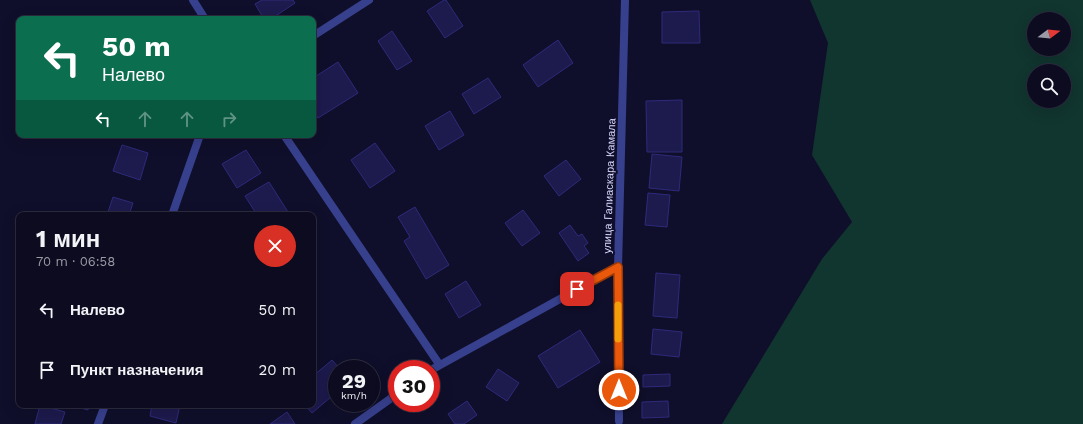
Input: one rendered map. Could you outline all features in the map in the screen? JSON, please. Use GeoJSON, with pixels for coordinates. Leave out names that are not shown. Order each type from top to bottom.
{"type":"FeatureCollection","features":[{"type":"Feature","properties":{"kind":"street"},"geometry":{"type":"LineString","coordinates":[[193,0],[203,16]]}},
{"type":"Feature","properties":{"kind":"street"},"geometry":{"type":"LineString","coordinates":[[316,34],[369,0]]}},
{"type":"Feature","properties":{"kind":"street","name":"улица Галиаскара Камала"},"geometry":{"type":"LineString","coordinates":[[619,421],[618,267],[625,0]]}},
{"type":"Feature","properties":{"kind":"street"},"geometry":{"type":"LineString","coordinates":[[173,212],[199,138]]}},
{"type":"Feature","properties":{"kind":"street"},"geometry":{"type":"LineString","coordinates":[[286,138],[436,360]]}},
{"type":"Feature","properties":{"kind":"street"},"geometry":{"type":"LineString","coordinates":[[440,363],[618,267]]}},
{"type":"Feature","properties":{"kind":"street"},"geometry":{"type":"LineString","coordinates":[[355,424],[388,400]]}},
{"type":"Feature","properties":{"kind":"street"},"geometry":{"type":"LineString","coordinates":[[98,424],[104,408]]}},
{"type":"Feature","properties":{"kind":"green space"},"geometry":{"type":"Polygon","coordinates":[[[810,0],[1083,0],[1083,424],[722,424],[822,259],[852,222],[812,155],[828,43],[810,0]]]}},
{"type":"Feature","properties":{"kind":"building"},"geometry":{"type":"Polygon","coordinates":[[[262,0],[293,0],[295,3],[276,16],[262,16],[255,4],[262,0]]]}},
{"type":"Feature","properties":{"kind":"building"},"geometry":{"type":"Polygon","coordinates":[[[446,0],[463,26],[445,38],[427,11],[446,0]]]}},
{"type":"Feature","properties":{"kind":"building"},"geometry":{"type":"Polygon","coordinates":[[[699,11],[700,43],[662,43],[662,12],[699,11]]]}},
{"type":"Feature","properties":{"kind":"building"},"geometry":{"type":"Polygon","coordinates":[[[392,31],[412,61],[397,70],[378,41],[392,31]]]}},
{"type":"Feature","properties":{"kind":"building"},"geometry":{"type":"Polygon","coordinates":[[[558,40],[573,63],[538,87],[523,65],[558,40]]]}},
{"type":"Feature","properties":{"kind":"building"},"geometry":{"type":"Polygon","coordinates":[[[338,62],[358,93],[318,118],[316,115],[316,76],[338,62]]]}},
{"type":"Feature","properties":{"kind":"building"},"geometry":{"type":"Polygon","coordinates":[[[488,78],[501,97],[474,114],[462,94],[488,78]]]}},
{"type":"Feature","properties":{"kind":"building"},"geometry":{"type":"Polygon","coordinates":[[[682,100],[682,152],[647,152],[646,101],[682,100]]]}},
{"type":"Feature","properties":{"kind":"building"},"geometry":{"type":"Polygon","coordinates":[[[450,111],[464,135],[439,150],[425,126],[450,111]]]}},
{"type":"Feature","properties":{"kind":"building"},"geometry":{"type":"Polygon","coordinates":[[[375,143],[395,171],[370,188],[351,160],[375,143]]]}},
{"type":"Feature","properties":{"kind":"building"},"geometry":{"type":"Polygon","coordinates":[[[122,145],[148,153],[140,180],[113,171],[122,145]]]}},
{"type":"Feature","properties":{"kind":"building"},"geometry":{"type":"Polygon","coordinates":[[[246,150],[261,173],[237,188],[222,164],[246,150]]]}},
{"type":"Feature","properties":{"kind":"building"},"geometry":{"type":"Polygon","coordinates":[[[652,154],[682,157],[679,191],[649,188],[652,154]]]}},
{"type":"Feature","properties":{"kind":"building"},"geometry":{"type":"Polygon","coordinates":[[[566,160],[581,179],[559,196],[544,176],[566,160]]]}},
{"type":"Feature","properties":{"kind":"building"},"geometry":{"type":"Polygon","coordinates":[[[269,182],[288,212],[255,212],[245,196],[269,182]]]}},
{"type":"Feature","properties":{"kind":"building"},"geometry":{"type":"Polygon","coordinates":[[[648,193],[670,195],[667,227],[645,225],[648,193]]]}},
{"type":"Feature","properties":{"kind":"building"},"geometry":{"type":"Polygon","coordinates":[[[113,197],[133,203],[130,212],[108,212],[113,197]]]}},
{"type":"Feature","properties":{"kind":"building"},"geometry":{"type":"Polygon","coordinates":[[[415,207],[449,265],[426,279],[404,241],[410,237],[398,217],[415,207]]]}},
{"type":"Feature","properties":{"kind":"building"},"geometry":{"type":"Polygon","coordinates":[[[523,210],[540,233],[522,246],[505,223],[523,210]]]}},
{"type":"Feature","properties":{"kind":"building"},"geometry":{"type":"Polygon","coordinates":[[[570,225],[578,236],[582,234],[588,243],[584,246],[589,253],[578,261],[559,233],[570,225]]]}},
{"type":"Feature","properties":{"kind":"building"},"geometry":{"type":"Polygon","coordinates":[[[656,273],[680,275],[677,318],[653,316],[656,273]]]}},
{"type":"Feature","properties":{"kind":"building"},"geometry":{"type":"Polygon","coordinates":[[[466,281],[481,305],[459,318],[445,294],[466,281]]]}},
{"type":"Feature","properties":{"kind":"building"},"geometry":{"type":"Polygon","coordinates":[[[653,329],[682,332],[679,357],[651,354],[653,329]]]}},
{"type":"Feature","properties":{"kind":"building"},"geometry":{"type":"Polygon","coordinates":[[[580,330],[600,362],[558,388],[538,356],[580,330]]]}},
{"type":"Feature","properties":{"kind":"building"},"geometry":{"type":"Polygon","coordinates":[[[328,363],[328,400],[312,413],[308,408],[316,408],[316,373],[328,363]]]}},
{"type":"Feature","properties":{"kind":"building"},"geometry":{"type":"Polygon","coordinates":[[[498,369],[519,383],[507,401],[486,387],[498,369]]]}},
{"type":"Feature","properties":{"kind":"building"},"geometry":{"type":"Polygon","coordinates":[[[670,374],[670,386],[643,387],[643,375],[670,374]]]}},
{"type":"Feature","properties":{"kind":"building"},"geometry":{"type":"Polygon","coordinates":[[[467,401],[477,415],[464,424],[455,424],[448,414],[467,401]]]}},
{"type":"Feature","properties":{"kind":"building"},"geometry":{"type":"Polygon","coordinates":[[[668,401],[669,417],[642,418],[642,402],[668,401]]]}},
{"type":"Feature","properties":{"kind":"building"},"geometry":{"type":"Polygon","coordinates":[[[39,408],[51,408],[65,412],[61,424],[35,424],[39,408]]]}},
{"type":"Feature","properties":{"kind":"building"},"geometry":{"type":"Polygon","coordinates":[[[151,408],[179,408],[176,423],[150,416],[151,408]]]}},
{"type":"Feature","properties":{"kind":"building"},"geometry":{"type":"Polygon","coordinates":[[[287,412],[295,424],[270,424],[287,412]]]}},
{"type":"Feature","properties":{"kind":"slow traffic"},"geometry":{"type":"LineString","coordinates":[[618,305],[618,339]]}},
{"type":"Feature","properties":{"kind":"route"},"geometry":{"type":"LineString","coordinates":[[577,289],[618,267],[619,390]]}}]}
